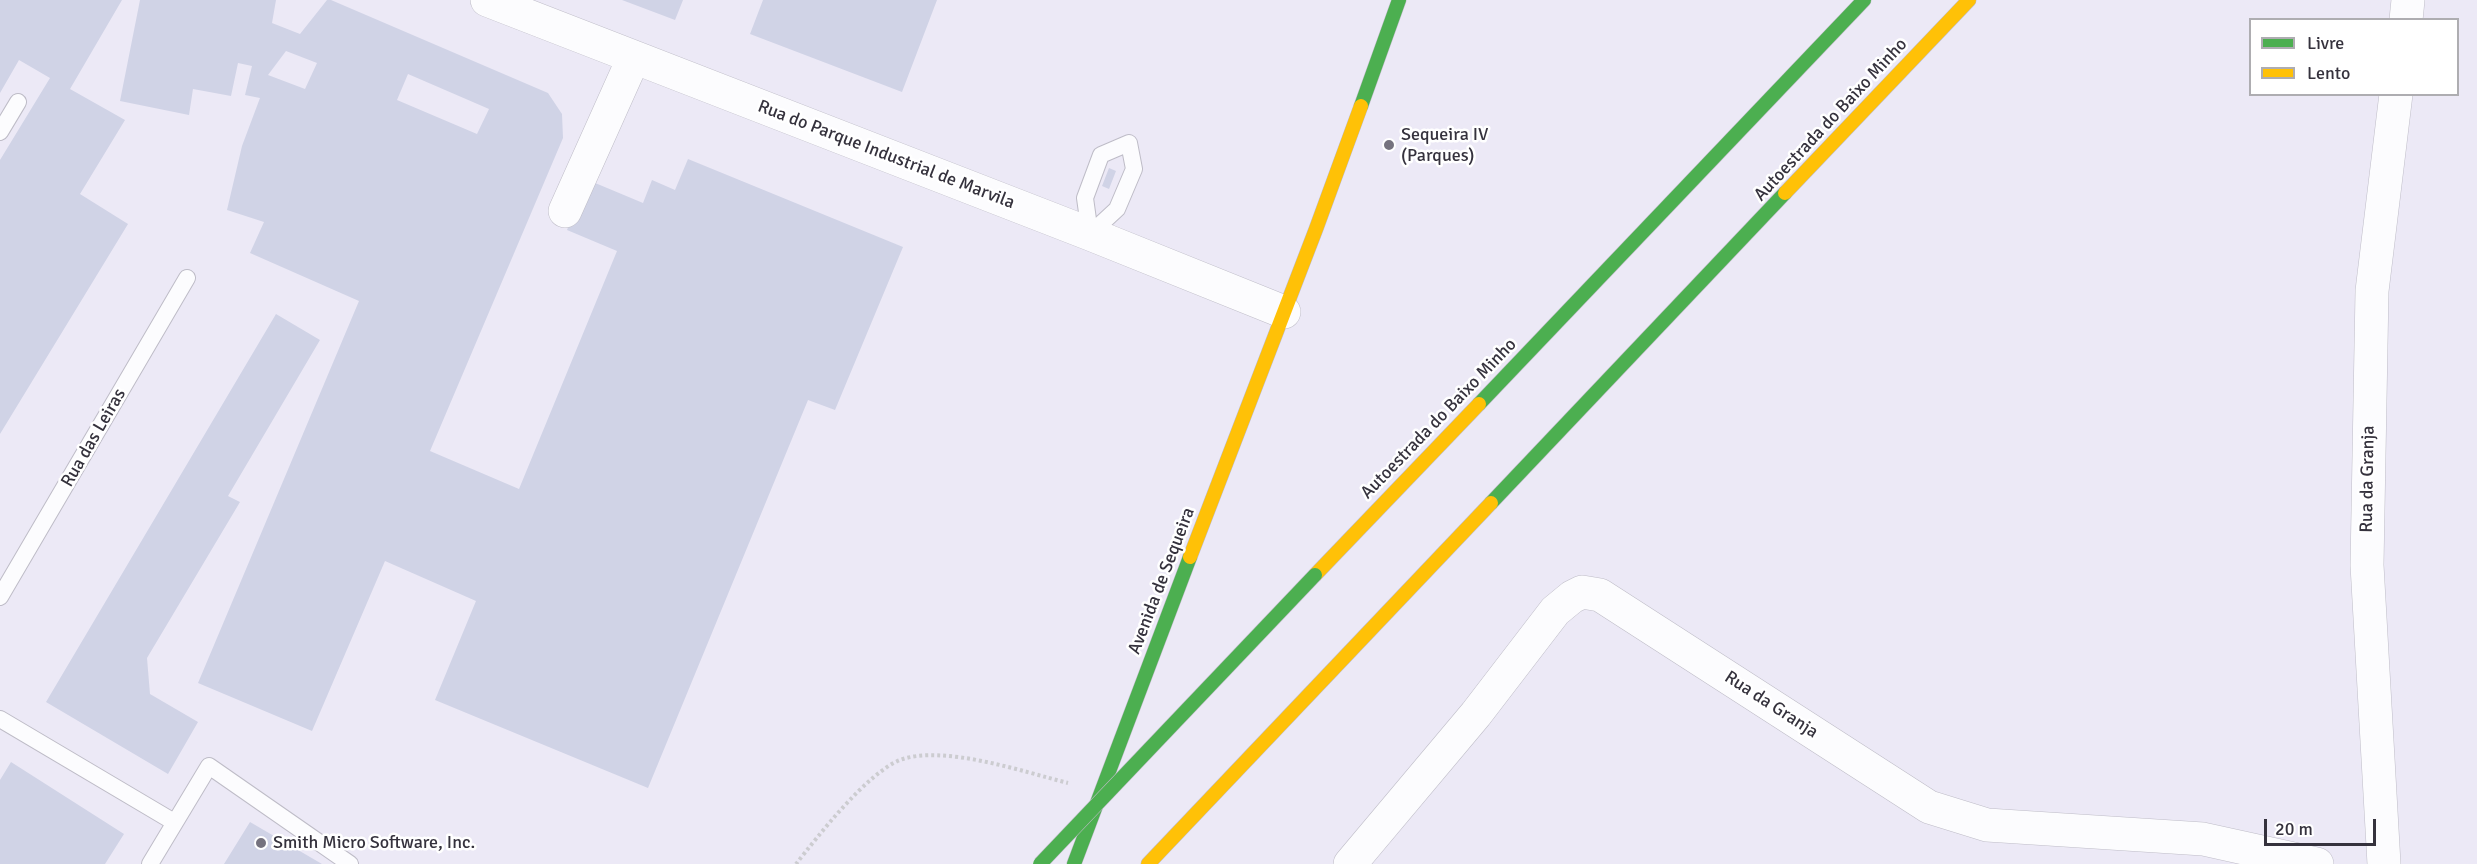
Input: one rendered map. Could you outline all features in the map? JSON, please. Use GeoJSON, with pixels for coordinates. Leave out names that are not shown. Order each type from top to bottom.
{"type":"FeatureCollection","features":[{"type":"Feature","properties":{"kind":"main road","name":"Avenida de Sequeira"},"geometry":{"type":"LineString","coordinates":[[1074,864],[1284,312],[1399,0]]}},
{"type":"Feature","properties":{"kind":"main road","name":"Autoestrada do Baixo Minho"},"geometry":{"type":"LineString","coordinates":[[1040,864],[1864,0]]}},
{"type":"Feature","properties":{"kind":"main road","name":"Autoestrada do Baixo Minho"},"geometry":{"type":"LineString","coordinates":[[1148,864],[1969,0]]}},
{"type":"Feature","properties":{"kind":"street","name":"Rua do Parque Industrial de Marvila"},"geometry":{"type":"LineString","coordinates":[[487,0],[1090,234],[1284,312]]}},
{"type":"Feature","properties":{"kind":"street"},"geometry":{"type":"LineString","coordinates":[[2406,18],[2408,0]]}},
{"type":"Feature","properties":{"kind":"street"},"geometry":{"type":"LineString","coordinates":[[565,211],[634,57]]}},
{"type":"Feature","properties":{"kind":"street","name":"Rua da Granja"},"geometry":{"type":"LineString","coordinates":[[2384,864],[2367,541],[2372,291],[2396,96]]}},
{"type":"Feature","properties":{"kind":"street","name":"Rua da Granja"},"geometry":{"type":"LineString","coordinates":[[1350,864],[1476,714],[1556,611],[1572,597],[1582,592],[1600,595],[1929,807],[1987,825],[2203,839],[2317,864]]}},
{"type":"Feature","properties":{"kind":"lane"},"geometry":{"type":"LineString","coordinates":[[0,132],[18,102]]}},
{"type":"Feature","properties":{"kind":"lane"},"geometry":{"type":"LineString","coordinates":[[1130,143],[1134,169],[1117,209],[1090,234],[1085,198],[1101,155],[1130,143]]}},
{"type":"Feature","properties":{"kind":"lane","name":"Rua das Leiras"},"geometry":{"type":"LineString","coordinates":[[0,597],[187,278]]}},
{"type":"Feature","properties":{"kind":"lane"},"geometry":{"type":"LineString","coordinates":[[0,719],[174,822]]}},
{"type":"Feature","properties":{"kind":"lane"},"geometry":{"type":"LineString","coordinates":[[150,864],[209,766],[350,864]]}},
{"type":"Feature","properties":{"kind":"path"},"geometry":{"type":"LineString","coordinates":[[796,864],[830,822],[871,780],[900,760],[955,756],[1101,790]]}},
{"type":"Feature","properties":{"kind":"building"},"geometry":{"type":"Polygon","coordinates":[[[0,0],[122,0],[70,89],[125,120],[80,194],[128,224],[0,434],[0,160],[50,78],[19,60],[0,93],[0,0]]]}},
{"type":"Feature","properties":{"kind":"building"},"geometry":{"type":"Polygon","coordinates":[[[140,0],[276,0],[272,23],[300,34],[327,0],[331,0],[548,93],[562,114],[563,138],[430,451],[519,489],[617,251],[567,230],[588,180],[643,203],[652,180],[675,190],[688,159],[903,247],[835,410],[808,400],[648,788],[435,700],[476,601],[385,561],[312,731],[198,683],[359,301],[250,253],[264,222],[227,210],[242,146],[260,98],[245,95],[252,66],[238,63],[231,96],[193,89],[189,115],[120,101],[140,0]],[[286,51],[268,75],[305,89],[317,63],[286,51]],[[408,74],[397,100],[477,134],[489,109],[408,74]]]}},
{"type":"Feature","properties":{"kind":"building"},"geometry":{"type":"Polygon","coordinates":[[[622,0],[683,0],[675,20],[622,0]]]}},
{"type":"Feature","properties":{"kind":"building"},"geometry":{"type":"Polygon","coordinates":[[[763,0],[937,0],[902,92],[750,34],[763,0]]]}},
{"type":"Feature","properties":{"kind":"building"},"geometry":{"type":"Polygon","coordinates":[[[1109,168],[1116,171],[1109,189],[1102,186],[1109,168]]]}},
{"type":"Feature","properties":{"kind":"building"},"geometry":{"type":"Polygon","coordinates":[[[276,314],[320,340],[228,496],[240,502],[147,658],[150,694],[198,722],[168,774],[46,702],[276,314]]]}},
{"type":"Feature","properties":{"kind":"building"},"geometry":{"type":"Polygon","coordinates":[[[11,762],[124,834],[105,864],[0,864],[0,780],[11,762]]]}},
{"type":"Feature","properties":{"kind":"building","name":"Smith Micro Software, Inc."},"geometry":{"type":"Polygon","coordinates":[[[250,822],[322,864],[224,864],[250,822]]]}},
{"type":"Feature","properties":{"kind":"traffic: fast"},"geometry":{"type":"LineString","coordinates":[[1361,106],[1399,0]]}},
{"type":"Feature","properties":{"kind":"traffic: fast"},"geometry":{"type":"LineString","coordinates":[[1479,404],[1864,0]]}},
{"type":"Feature","properties":{"kind":"traffic: fast"},"geometry":{"type":"LineString","coordinates":[[1491,503],[1785,193]]}},
{"type":"Feature","properties":{"kind":"traffic: fast"},"geometry":{"type":"LineString","coordinates":[[1074,864],[1190,557]]}},
{"type":"Feature","properties":{"kind":"traffic: fast"},"geometry":{"type":"LineString","coordinates":[[1040,864],[1315,575]]}},
{"type":"Feature","properties":{"kind":"traffic: slow"},"geometry":{"type":"LineString","coordinates":[[1785,193],[1969,0]]}},
{"type":"Feature","properties":{"kind":"traffic: slow"},"geometry":{"type":"LineString","coordinates":[[1190,557],[1361,106]]}},
{"type":"Feature","properties":{"kind":"traffic: slow"},"geometry":{"type":"LineString","coordinates":[[1315,575],[1479,404]]}},
{"type":"Feature","properties":{"kind":"traffic: slow"},"geometry":{"type":"LineString","coordinates":[[1148,864],[1491,503]]}},
{"type":"Feature","properties":{"kind":"place","name":"Sequeira IV (Parques)"},"geometry":{"type":"Point","coordinates":[1389,145]}},
{"type":"Feature","properties":{"kind":"place","name":"Smith Micro Software, Inc."},"geometry":{"type":"Point","coordinates":[261,843]}}]}
